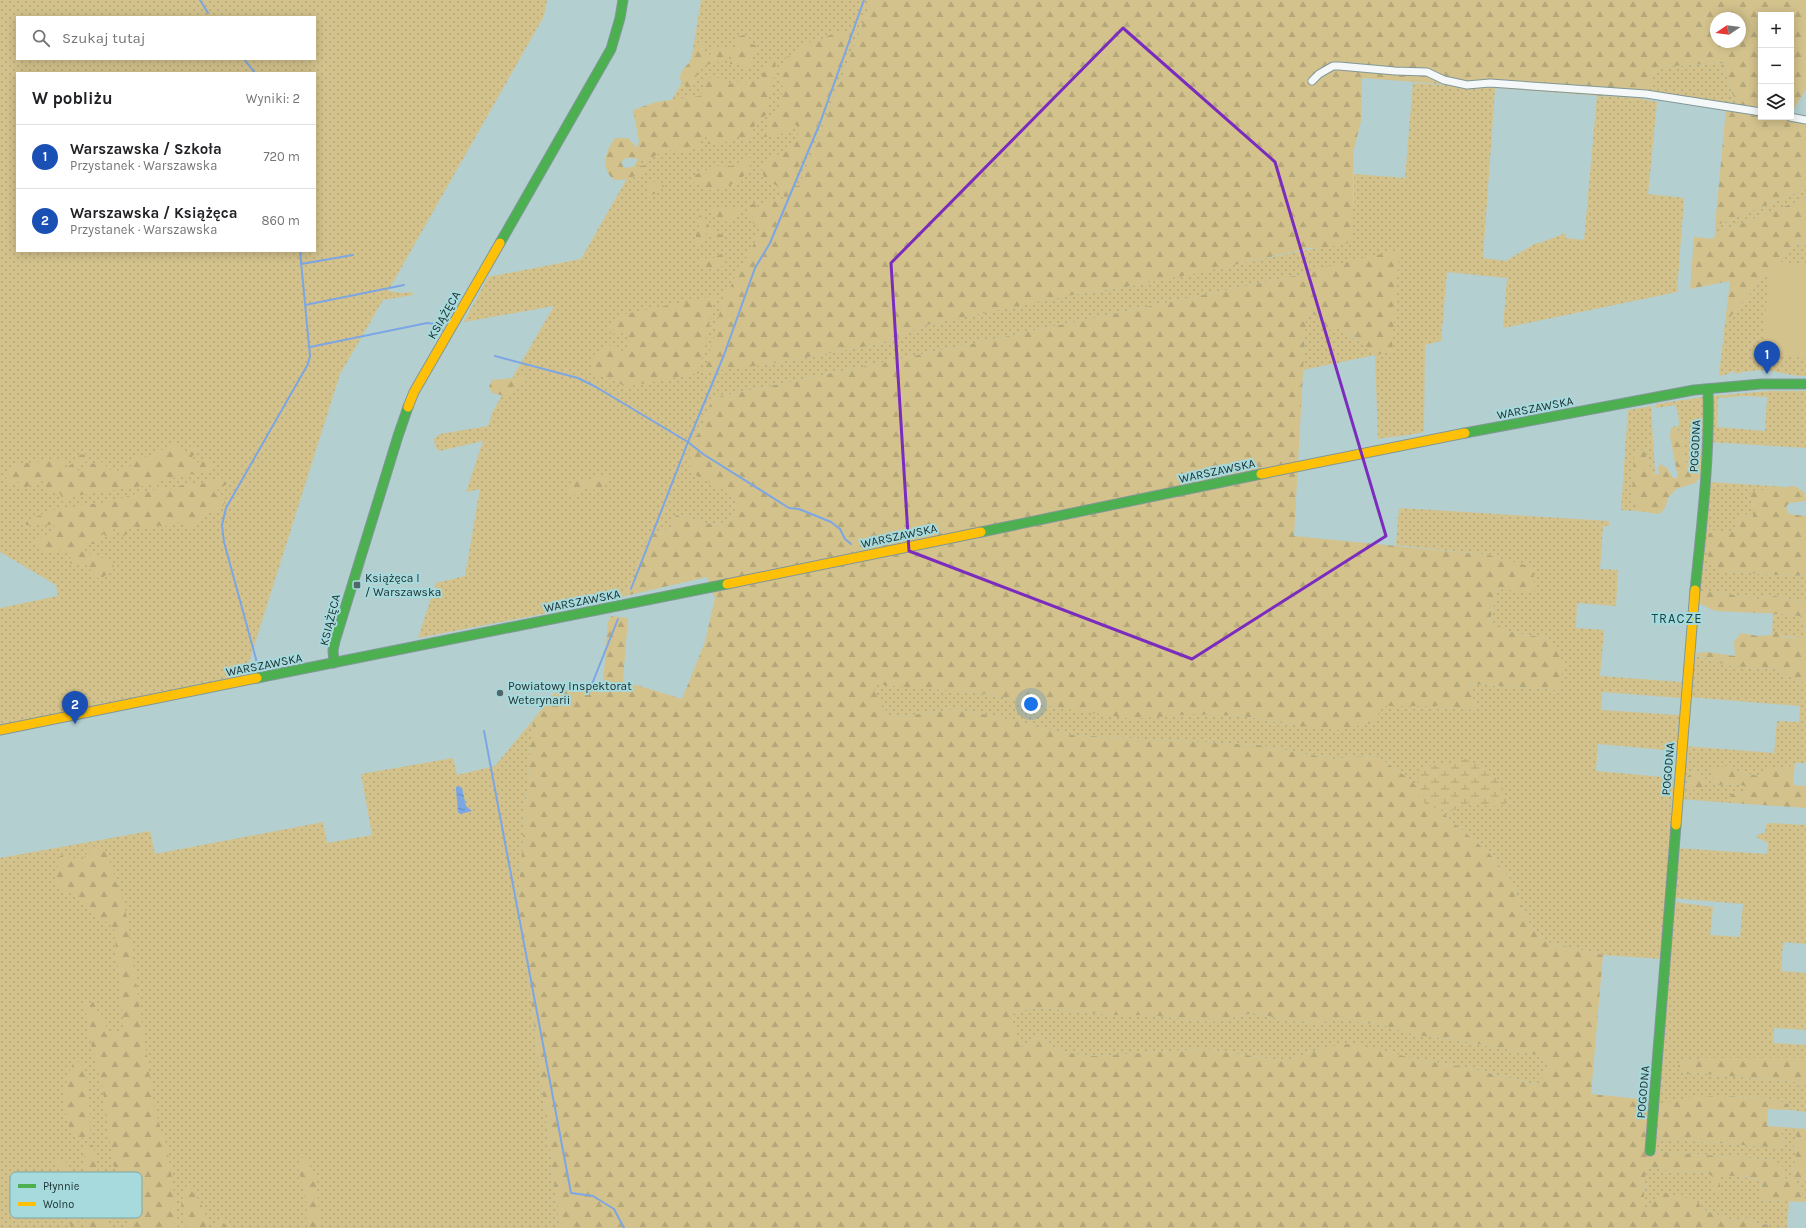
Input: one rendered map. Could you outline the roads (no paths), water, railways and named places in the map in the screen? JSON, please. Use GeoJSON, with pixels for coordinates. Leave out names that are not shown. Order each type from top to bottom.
{"type":"FeatureCollection","features":[{"type":"Feature","properties":{"kind":"street","name":"KSIĄŻĘCA"},"geometry":{"type":"LineString","coordinates":[[334,663],[333,650],[335,640],[398,436],[414,392],[611,49],[620,18],[622,0]]}},
{"type":"Feature","properties":{"kind":"street"},"geometry":{"type":"LineString","coordinates":[[1312,80],[1333,66],[1400,72],[1427,72],[1444,80],[1467,85],[1490,83],[1646,94],[1758,112]]}},
{"type":"Feature","properties":{"kind":"street"},"geometry":{"type":"LineString","coordinates":[[1794,118],[1805,120]]}},
{"type":"Feature","properties":{"kind":"street","name":"WARSZAWSKA"},"geometry":{"type":"LineString","coordinates":[[0,730],[1429,440],[1708,389],[1761,384],[1806,384]]}},
{"type":"Feature","properties":{"kind":"street","name":"POGODNA"},"geometry":{"type":"LineString","coordinates":[[1650,1150],[1692,622],[1705,493],[1709,422],[1708,389]]}},
{"type":"Feature","properties":{"kind":"water"},"geometry":{"type":"Polygon","coordinates":[[[459,786],[462,788],[466,806],[472,811],[460,814],[458,812],[456,787],[459,786]]]}},
{"type":"Feature","properties":{"kind":"waterway"},"geometry":{"type":"LineString","coordinates":[[200,0],[208,13]]}},
{"type":"Feature","properties":{"kind":"waterway"},"geometry":{"type":"LineString","coordinates":[[631,589],[688,442],[724,355],[755,268],[770,243],[820,123],[864,0]]}},
{"type":"Feature","properties":{"kind":"waterway"},"geometry":{"type":"LineString","coordinates":[[245,60],[254,72]]}},
{"type":"Feature","properties":{"kind":"waterway"},"geometry":{"type":"LineString","coordinates":[[259,670],[224,542],[222,525],[226,508],[308,364],[310,356],[300,252]]}},
{"type":"Feature","properties":{"kind":"waterway"},"geometry":{"type":"LineString","coordinates":[[301,264],[353,255]]}},
{"type":"Feature","properties":{"kind":"waterway"},"geometry":{"type":"LineString","coordinates":[[305,305],[404,285]]}},
{"type":"Feature","properties":{"kind":"waterway"},"geometry":{"type":"LineString","coordinates":[[310,347],[427,323],[435,324],[442,330]]}},
{"type":"Feature","properties":{"kind":"waterway"},"geometry":{"type":"LineString","coordinates":[[495,356],[578,378],[596,387],[688,442],[703,454],[789,508],[799,509],[831,522],[840,529],[845,539],[851,544]]}},
{"type":"Feature","properties":{"kind":"waterway"},"geometry":{"type":"LineString","coordinates":[[588,694],[618,619]]}},
{"type":"Feature","properties":{"kind":"waterway"},"geometry":{"type":"LineString","coordinates":[[484,731],[571,1193],[593,1196],[614,1209],[624,1228]]}},
{"type":"Feature","properties":{"kind":"place","name":"Warszawska / Szkoła"},"geometry":{"type":"Point","coordinates":[1767,374]}},
{"type":"Feature","properties":{"kind":"place","name":"Książęca I / Warszawska"},"geometry":{"type":"Point","coordinates":[357,585]}},
{"type":"Feature","properties":{"kind":"place","name":"Powiatowy Inspektorat Weterynarii"},"geometry":{"type":"Point","coordinates":[500,693]}},
{"type":"Feature","properties":{"kind":"place","name":"Warszawska / Książęca"},"geometry":{"type":"Point","coordinates":[75,724]}},
{"type":"Feature","properties":{"kind":"district","name":"TRACZE"},"geometry":{"type":"Point","coordinates":[1677,618]}}]}
